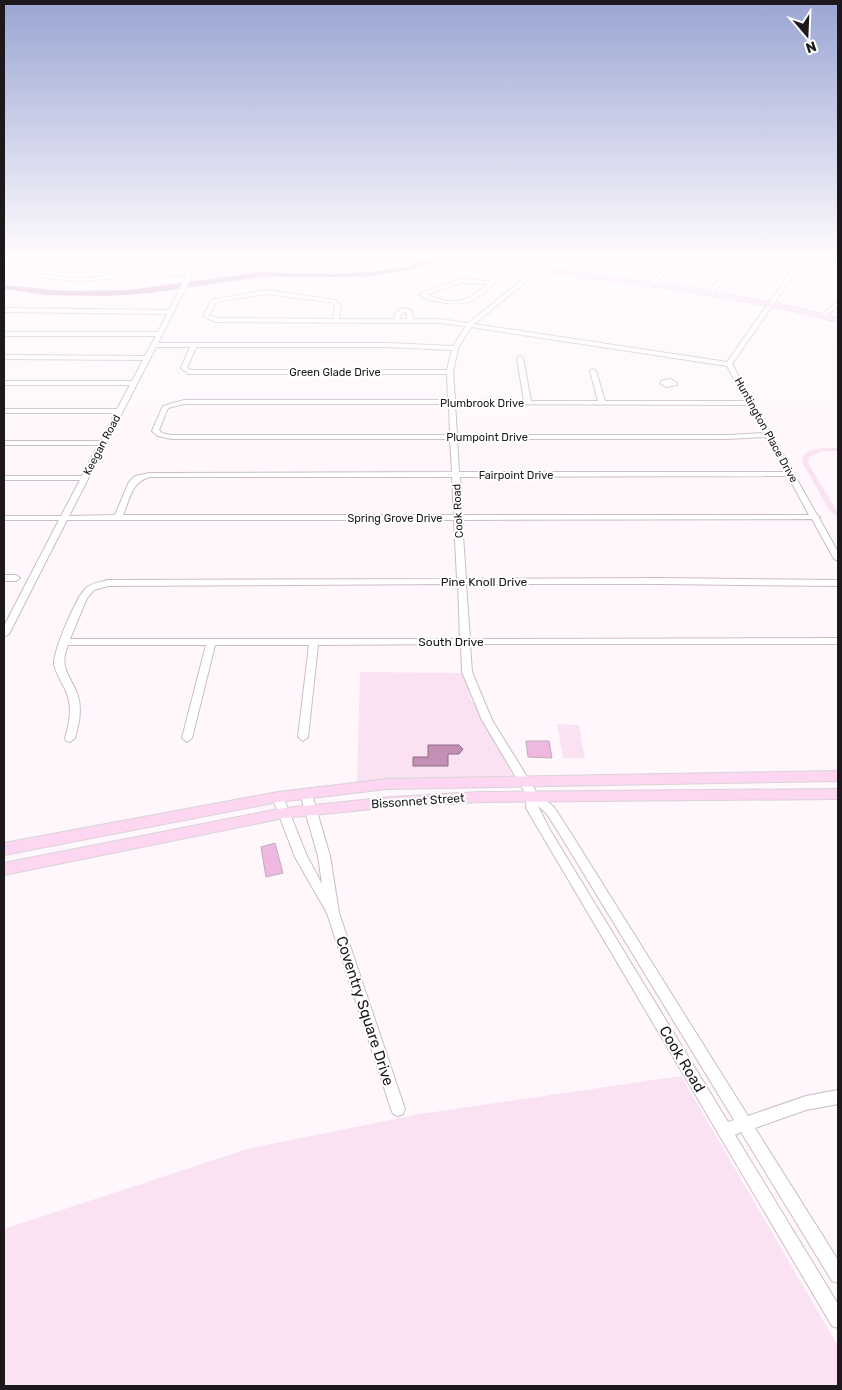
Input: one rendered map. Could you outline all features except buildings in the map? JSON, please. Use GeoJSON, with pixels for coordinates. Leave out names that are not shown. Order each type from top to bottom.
{"type":"FeatureCollection","features":[{"type":"Feature","properties":{"kind":"main road","name":"Bissonnet Street"},"geometry":{"type":"LineString","coordinates":[[4,849],[278,797],[387,784],[523,780],[838,776]]}},
{"type":"Feature","properties":{"kind":"main road"},"geometry":{"type":"LineString","coordinates":[[753,778],[760,796]]}},
{"type":"Feature","properties":{"kind":"main road"},"geometry":{"type":"LineString","coordinates":[[660,779],[665,796]]}},
{"type":"Feature","properties":{"kind":"main road","name":"Bissonnet Street"},"geometry":{"type":"LineString","coordinates":[[4,869],[311,809],[445,799],[533,796],[838,794]]}},
{"type":"Feature","properties":{"kind":"main road"},"geometry":{"type":"LineString","coordinates":[[118,828],[119,846]]}},
{"type":"Feature","properties":{"kind":"street","name":"Keegan Road"},"geometry":{"type":"LineString","coordinates":[[4,634],[167,321]]}},
{"type":"Feature","properties":{"kind":"street"},"geometry":{"type":"LineString","coordinates":[[423,321],[470,324],[729,364]]}},
{"type":"Feature","properties":{"kind":"street","name":"Cook Road"},"geometry":{"type":"LineString","coordinates":[[472,321],[455,348],[450,372],[460,518],[461,582],[467,672],[487,720],[523,780],[533,796],[550,810],[563,830],[838,1275]]}},
{"type":"Feature","properties":{"kind":"street","name":"Huntington Place Drive"},"geometry":{"type":"LineString","coordinates":[[758,321],[729,364],[838,559]]}},
{"type":"Feature","properties":{"kind":"street"},"geometry":{"type":"LineString","coordinates":[[4,334],[160,334]]}},
{"type":"Feature","properties":{"kind":"street"},"geometry":{"type":"LineString","coordinates":[[154,345],[387,345],[455,348]]}},
{"type":"Feature","properties":{"kind":"street","name":"Green Glade Drive"},"geometry":{"type":"LineString","coordinates":[[194,345],[184,368],[189,372],[450,372]]}},
{"type":"Feature","properties":{"kind":"street"},"geometry":{"type":"LineString","coordinates":[[4,358],[147,358]]}},
{"type":"Feature","properties":{"kind":"street"},"geometry":{"type":"LineString","coordinates":[[520,358],[528,403]]}},
{"type":"Feature","properties":{"kind":"street"},"geometry":{"type":"LineString","coordinates":[[593,371],[602,403]]}},
{"type":"Feature","properties":{"kind":"street"},"geometry":{"type":"LineString","coordinates":[[4,383],[134,383]]}},
{"type":"Feature","properties":{"kind":"street"},"geometry":{"type":"LineString","coordinates":[[670,386],[677,402]]}},
{"type":"Feature","properties":{"kind":"street","name":"Plumbrook Drive"},"geometry":{"type":"LineString","coordinates":[[204,436],[165,436],[155,431],[165,407],[184,402],[752,403]]}},
{"type":"Feature","properties":{"kind":"street"},"geometry":{"type":"LineString","coordinates":[[4,411],[119,411]]}},
{"type":"Feature","properties":{"kind":"street","name":"Plumpoint Drive"},"geometry":{"type":"LineString","coordinates":[[204,436],[727,437],[769,435]]}},
{"type":"Feature","properties":{"kind":"street"},"geometry":{"type":"LineString","coordinates":[[4,443],[103,443]]}},
{"type":"Feature","properties":{"kind":"street","name":"Fairpoint Drive"},"geometry":{"type":"LineString","coordinates":[[118,518],[132,484],[138,478],[150,475],[791,474]]}},
{"type":"Feature","properties":{"kind":"street"},"geometry":{"type":"LineString","coordinates":[[4,478],[85,478]]}},
{"type":"Feature","properties":{"kind":"street","name":"Spring Grove Drive"},"geometry":{"type":"LineString","coordinates":[[4,518],[816,517]]}},
{"type":"Feature","properties":{"kind":"street"},"geometry":{"type":"LineString","coordinates":[[4,578],[16,578]]}},
{"type":"Feature","properties":{"kind":"street","name":"Pine Knoll Drive"},"geometry":{"type":"LineString","coordinates":[[63,642],[83,597],[91,588],[108,583],[838,583]]}},
{"type":"Feature","properties":{"kind":"street"},"geometry":{"type":"LineString","coordinates":[[63,642],[57,664],[72,692],[75,709],[75,725],[70,738]]}},
{"type":"Feature","properties":{"kind":"street","name":"South Drive"},"geometry":{"type":"LineString","coordinates":[[63,642],[838,642]]}},
{"type":"Feature","properties":{"kind":"street"},"geometry":{"type":"LineString","coordinates":[[187,738],[211,642]]}},
{"type":"Feature","properties":{"kind":"street"},"geometry":{"type":"LineString","coordinates":[[303,738],[314,642]]}},
{"type":"Feature","properties":{"kind":"street","name":"Coventry Square Drive"},"geometry":{"type":"LineString","coordinates":[[306,794],[324,856],[333,913],[398,1109]]}},
{"type":"Feature","properties":{"kind":"street","name":"Cook Road"},"geometry":{"type":"LineString","coordinates":[[533,796],[532,808],[546,833],[838,1320]]}},
{"type":"Feature","properties":{"kind":"street","name":"Coventry Square Drive"},"geometry":{"type":"LineString","coordinates":[[278,797],[301,857],[333,913]]}},
{"type":"Feature","properties":{"kind":"street"},"geometry":{"type":"LineString","coordinates":[[724,1131],[806,1103],[838,1097]]}},
{"type":"Feature","properties":{"kind":"shaded area"},"geometry":{"type":"Polygon","coordinates":[[[823,448],[838,448],[838,451],[822,451],[809,457],[808,463],[838,513],[838,518],[829,510],[802,462],[806,453],[823,448]]]}},
{"type":"Feature","properties":{"kind":"shaded area"},"geometry":{"type":"Polygon","coordinates":[[[360,672],[462,673],[471,699],[514,777],[357,782],[360,672]]]}},
{"type":"Feature","properties":{"kind":"shaded area"},"geometry":{"type":"Polygon","coordinates":[[[557,724],[579,725],[585,758],[563,758],[557,724]]]}},
{"type":"Feature","properties":{"kind":"shaded area"},"geometry":{"type":"Polygon","coordinates":[[[428,745],[459,745],[463,749],[459,754],[448,754],[448,766],[413,766],[413,757],[428,757],[428,745]]]}},
{"type":"Feature","properties":{"kind":"shaded area"},"geometry":{"type":"Polygon","coordinates":[[[681,1076],[838,1346],[838,1386],[4,1386],[4,1229],[247,1149],[420,1114],[681,1076]]]}}]}
